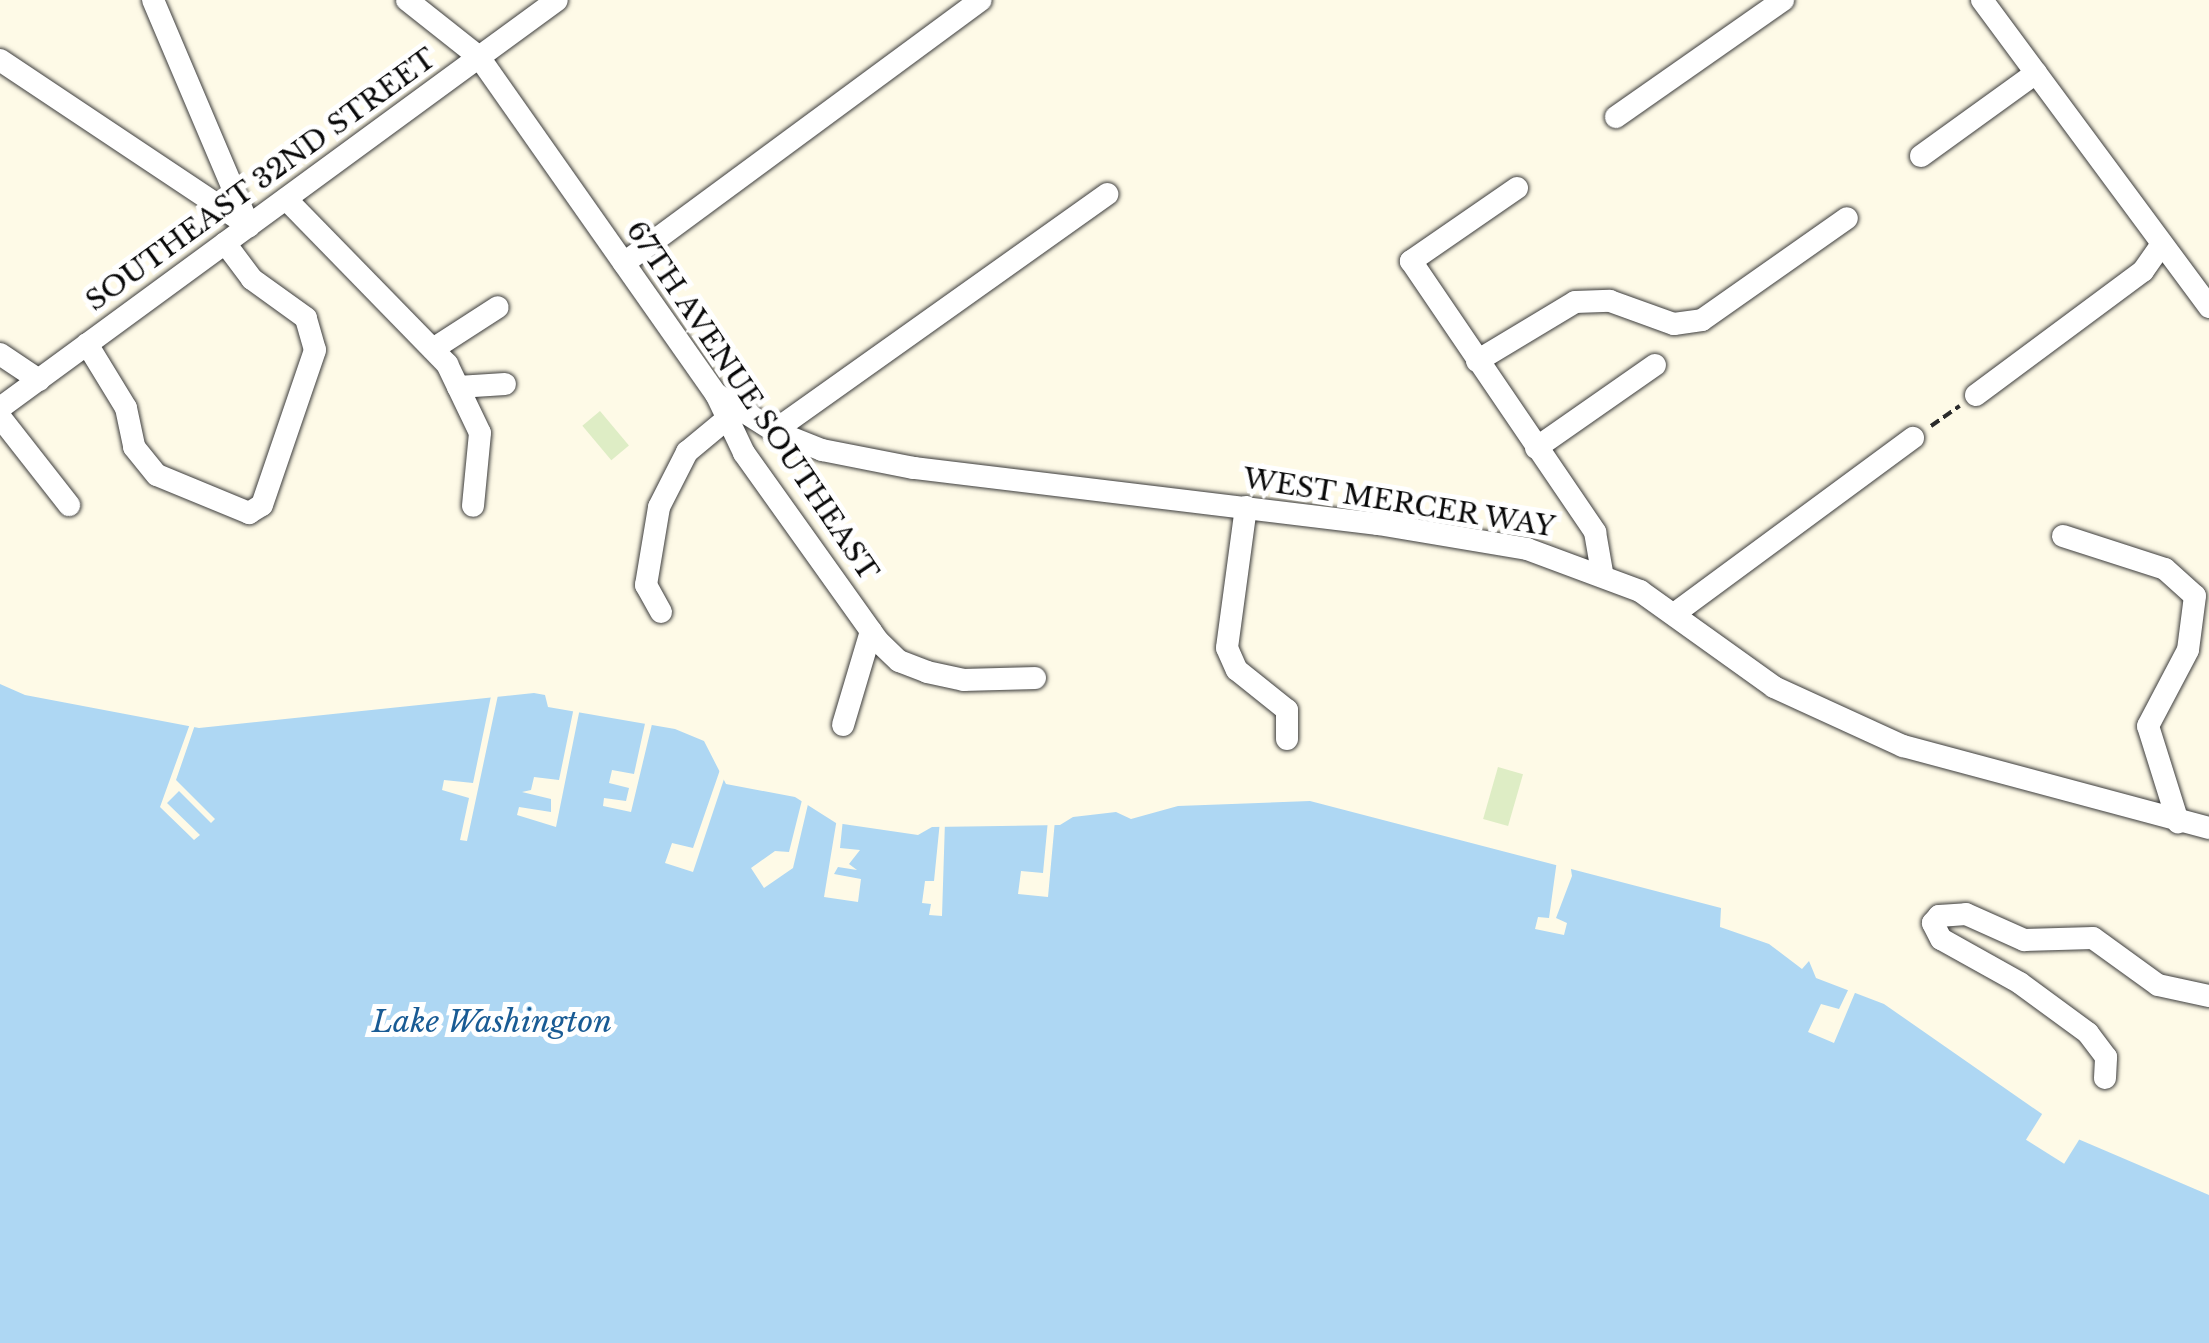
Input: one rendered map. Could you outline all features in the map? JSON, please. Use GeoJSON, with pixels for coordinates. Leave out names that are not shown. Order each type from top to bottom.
{"type":"FeatureCollection","features":[{"type":"Feature","properties":{"kind":"street"},"geometry":{"type":"LineString","coordinates":[[153,0],[249,226]]}},
{"type":"Feature","properties":{"kind":"street","name":"SOUTHEAST 32ND STREET"},"geometry":{"type":"LineString","coordinates":[[0,408],[557,0]]}},
{"type":"Feature","properties":{"kind":"street"},"geometry":{"type":"LineString","coordinates":[[624,262],[980,0]]}},
{"type":"Feature","properties":{"kind":"street"},"geometry":{"type":"LineString","coordinates":[[1616,117],[1783,0]]}},
{"type":"Feature","properties":{"kind":"street"},"geometry":{"type":"LineString","coordinates":[[1982,0],[2209,306]]}},
{"type":"Feature","properties":{"kind":"street"},"geometry":{"type":"LineString","coordinates":[[408,1],[479,57]]}},
{"type":"Feature","properties":{"kind":"street","name":"67TH AVENUE SOUTHEAST"},"geometry":{"type":"LineString","coordinates":[[479,57],[716,394],[744,453],[870,631],[899,661],[926,672],[964,680],[1035,678]]}},
{"type":"Feature","properties":{"kind":"street"},"geometry":{"type":"LineString","coordinates":[[0,60],[249,226]]}},
{"type":"Feature","properties":{"kind":"street"},"geometry":{"type":"LineString","coordinates":[[1922,156],[2036,73]]}},
{"type":"Feature","properties":{"kind":"street"},"geometry":{"type":"LineString","coordinates":[[1518,188],[1411,260],[1594,532],[1602,572]]}},
{"type":"Feature","properties":{"kind":"street"},"geometry":{"type":"LineString","coordinates":[[774,431],[1107,194]]}},
{"type":"Feature","properties":{"kind":"street"},"geometry":{"type":"LineString","coordinates":[[286,199],[433,349],[458,387],[480,433],[472,506]]}},
{"type":"Feature","properties":{"kind":"street"},"geometry":{"type":"LineString","coordinates":[[1477,361],[1575,302],[1610,300],[1674,324],[1702,320],[1847,218]]}},
{"type":"Feature","properties":{"kind":"street"},"geometry":{"type":"LineString","coordinates":[[88,344],[126,408],[134,447],[157,475],[249,513],[262,505],[315,350],[306,318],[252,279],[225,244]]}},
{"type":"Feature","properties":{"kind":"street"},"geometry":{"type":"LineString","coordinates":[[1976,395],[2143,271],[2162,244]]}},
{"type":"Feature","properties":{"kind":"street"},"geometry":{"type":"LineString","coordinates":[[433,349],[498,307]]}},
{"type":"Feature","properties":{"kind":"street"},"geometry":{"type":"LineString","coordinates":[[0,354],[38,380]]}},
{"type":"Feature","properties":{"kind":"street"},"geometry":{"type":"LineString","coordinates":[[1536,448],[1655,365]]}},
{"type":"Feature","properties":{"kind":"street"},"geometry":{"type":"LineString","coordinates":[[458,387],[505,384]]}},
{"type":"Feature","properties":{"kind":"street","name":"WEST MERCER WAY"},"geometry":{"type":"LineString","coordinates":[[716,394],[774,431],[822,450],[914,468],[1246,507],[1526,549],[1602,572],[1674,614],[1774,687],[1886,738],[2209,828]]}},
{"type":"Feature","properties":{"kind":"street"},"geometry":{"type":"LineString","coordinates":[[0,417],[70,505]]}},
{"type":"Feature","properties":{"kind":"street"},"geometry":{"type":"LineString","coordinates":[[661,612],[646,586],[659,507],[686,452],[728,418]]}},
{"type":"Feature","properties":{"kind":"street"},"geometry":{"type":"LineString","coordinates":[[1674,614],[1914,438]]}},
{"type":"Feature","properties":{"kind":"street"},"geometry":{"type":"LineString","coordinates":[[1246,507],[1227,648],[1237,670],[1286,710],[1287,739]]}},
{"type":"Feature","properties":{"kind":"street"},"geometry":{"type":"LineString","coordinates":[[2063,536],[2165,569],[2195,596],[2188,650],[2148,726],[2178,822]]}},
{"type":"Feature","properties":{"kind":"street"},"geometry":{"type":"LineString","coordinates":[[843,725],[870,631]]}},
{"type":"Feature","properties":{"kind":"street"},"geometry":{"type":"LineString","coordinates":[[2104,1078],[2106,1057],[2088,1033],[2020,983],[1941,940],[1934,923],[1940,916],[1966,914],[2024,940],[2093,938],[2158,986],[2209,996]]}},
{"type":"Feature","properties":{"kind":"path"},"geometry":{"type":"LineString","coordinates":[[1914,438],[1976,395]]}},
{"type":"Feature","properties":{"kind":"green space"},"geometry":{"type":"Polygon","coordinates":[[[600,411],[629,445],[611,460],[582,426],[600,411]]]}},
{"type":"Feature","properties":{"kind":"green space"},"geometry":{"type":"Polygon","coordinates":[[[1498,767],[1523,774],[1508,826],[1483,819],[1498,767]]]}},
{"type":"Feature","properties":{"kind":"water","name":"Lake Washington"},"geometry":{"type":"Polygon","coordinates":[[[0,684],[25,695],[199,728],[534,693],[545,695],[548,707],[675,729],[704,741],[726,784],[795,797],[836,823],[918,835],[932,827],[1060,825],[1073,817],[1116,812],[1131,819],[1178,806],[1310,801],[1721,908],[1720,927],[1769,944],[1802,969],[1809,961],[1816,978],[1884,1004],[2078,1139],[2209,1195],[2209,1343],[0,1343],[0,684]]]}},
{"type":"Feature","properties":{"kind":"pier"},"geometry":{"type":"Polygon","coordinates":[[[498,695],[467,841],[460,840],[469,798],[442,790],[444,780],[473,783],[491,696],[498,695]]]}},
{"type":"Feature","properties":{"kind":"pier"},"geometry":{"type":"Polygon","coordinates":[[[574,707],[580,708],[556,827],[517,815],[519,807],[551,812],[551,799],[522,792],[531,790],[534,777],[559,780],[574,707]]]}},
{"type":"Feature","properties":{"kind":"pier"},"geometry":{"type":"Polygon","coordinates":[[[646,719],[653,720],[631,812],[603,806],[604,798],[626,801],[629,788],[609,783],[612,770],[634,774],[646,719]]]}},
{"type":"Feature","properties":{"kind":"pier"},"geometry":{"type":"Polygon","coordinates":[[[191,721],[196,722],[176,780],[215,819],[211,823],[179,791],[167,803],[200,835],[194,840],[160,807],[191,721]]]}},
{"type":"Feature","properties":{"kind":"pier"},"geometry":{"type":"Polygon","coordinates":[[[722,764],[727,770],[693,872],[665,863],[672,843],[693,848],[722,764]]]}},
{"type":"Feature","properties":{"kind":"pier"},"geometry":{"type":"Polygon","coordinates":[[[803,796],[809,800],[793,868],[764,888],[751,868],[775,851],[789,852],[803,796]]]}},
{"type":"Feature","properties":{"kind":"pier"},"geometry":{"type":"Polygon","coordinates":[[[837,818],[843,819],[840,848],[860,850],[849,864],[857,870],[838,867],[834,874],[861,879],[858,902],[824,897],[837,818]]]}},
{"type":"Feature","properties":{"kind":"pier"},"geometry":{"type":"Polygon","coordinates":[[[1048,820],[1055,820],[1048,897],[1018,894],[1021,871],[1043,873],[1048,820]]]}},
{"type":"Feature","properties":{"kind":"pier"},"geometry":{"type":"Polygon","coordinates":[[[940,821],[945,821],[942,916],[929,915],[931,904],[922,903],[925,881],[934,881],[940,821]]]}},
{"type":"Feature","properties":{"kind":"pier"},"geometry":{"type":"Polygon","coordinates":[[[1557,860],[1570,863],[1572,876],[1556,918],[1567,923],[1564,935],[1535,929],[1538,917],[1549,918],[1557,860]]]}},
{"type":"Feature","properties":{"kind":"pier"},"geometry":{"type":"Polygon","coordinates":[[[1850,986],[1857,988],[1834,1043],[1808,1032],[1821,1004],[1839,1009],[1850,986]]]}},
{"type":"Feature","properties":{"kind":"pier"},"geometry":{"type":"Polygon","coordinates":[[[2044,1111],[2082,1135],[2064,1164],[2026,1140],[2044,1111]]]}}]}
